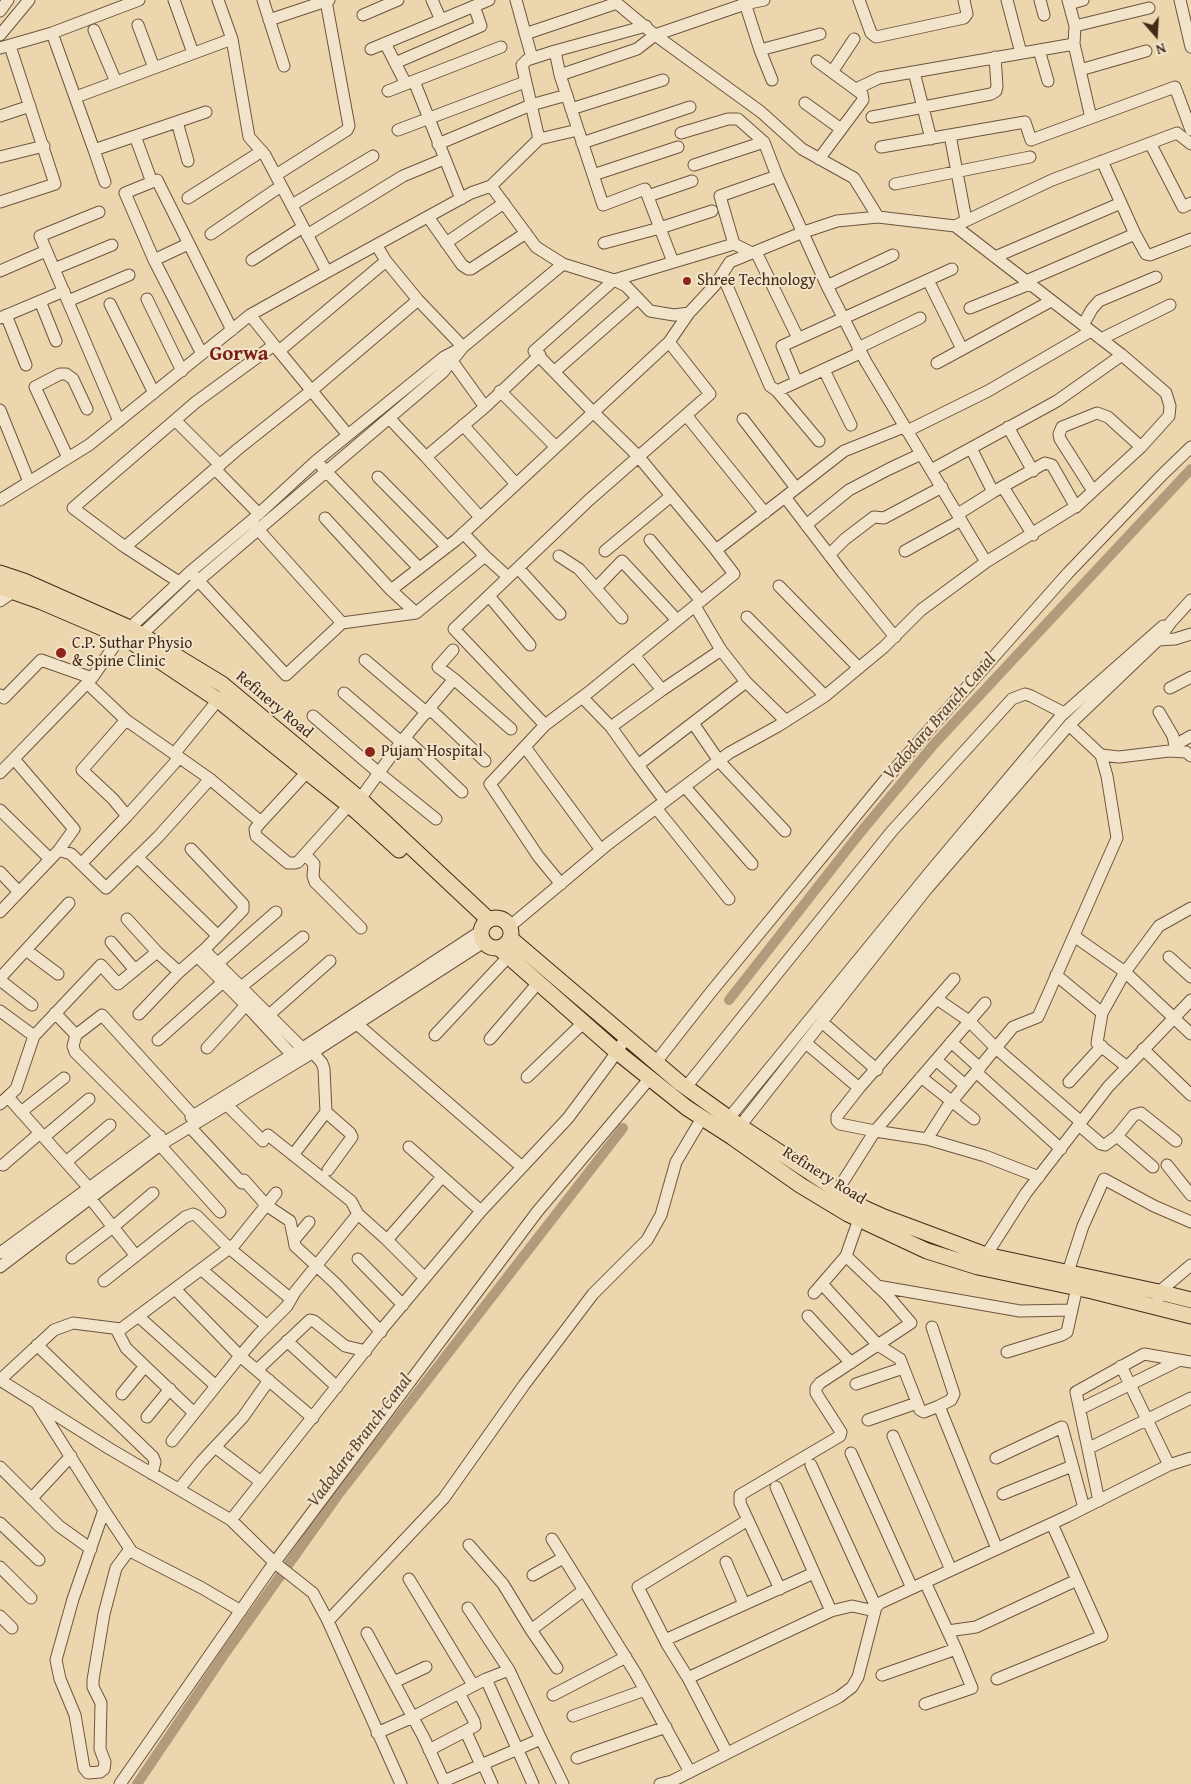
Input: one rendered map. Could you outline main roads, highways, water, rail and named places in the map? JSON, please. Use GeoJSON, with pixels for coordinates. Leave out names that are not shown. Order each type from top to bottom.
{"type":"FeatureCollection","features":[{"type":"Feature","properties":{"kind":"main road","name":"Refinery Road"},"geometry":{"type":"LineString","coordinates":[[0,572],[11,587],[42,602],[132,635],[222,684],[354,804],[484,930]]}},
{"type":"Feature","properties":{"kind":"main road","name":"Refinery Road"},"geometry":{"type":"LineString","coordinates":[[132,635],[218,700],[307,772],[354,804]]}},
{"type":"Feature","properties":{"kind":"main road"},"geometry":{"type":"LineString","coordinates":[[499,918],[504,920],[507,942],[490,947],[484,930],[499,918]]}},
{"type":"Feature","properties":{"kind":"main road","name":"Refinery Road"},"geometry":{"type":"LineString","coordinates":[[507,942],[538,983],[617,1052],[698,1115],[800,1185],[884,1217],[982,1261],[1077,1288],[1191,1316]]}},
{"type":"Feature","properties":{"kind":"main road","name":"Refinery Road"},"geometry":{"type":"LineString","coordinates":[[507,942],[686,1087],[843,1200],[859,1219],[927,1250],[982,1261],[1068,1272],[1191,1300]]}},
{"type":"Feature","properties":{"kind":"main road"},"geometry":{"type":"LineString","coordinates":[[698,1115],[703,1100]]}},
{"type":"Feature","properties":{"kind":"waterway","name":"Vadodara Branch Canal"},"geometry":{"type":"LineString","coordinates":[[729,1000],[860,833],[935,743],[1191,469]]}},
{"type":"Feature","properties":{"kind":"waterway","name":"Vadodara Branch Canal"},"geometry":{"type":"LineString","coordinates":[[137,1784],[226,1652],[338,1495],[623,1128]]}},
{"type":"Feature","properties":{"kind":"place","name":"Shree Technology"},"geometry":{"type":"Point","coordinates":[687,281]}},
{"type":"Feature","properties":{"kind":"place","name":"C.P. Suthar Physio & Spine Clinic"},"geometry":{"type":"Point","coordinates":[61,653]}},
{"type":"Feature","properties":{"kind":"place","name":"Pujam Hospital"},"geometry":{"type":"Point","coordinates":[370,752]}},
{"type":"Feature","properties":{"kind":"district","name":"Gorwa"},"geometry":{"type":"Point","coordinates":[239,355]}}]}
